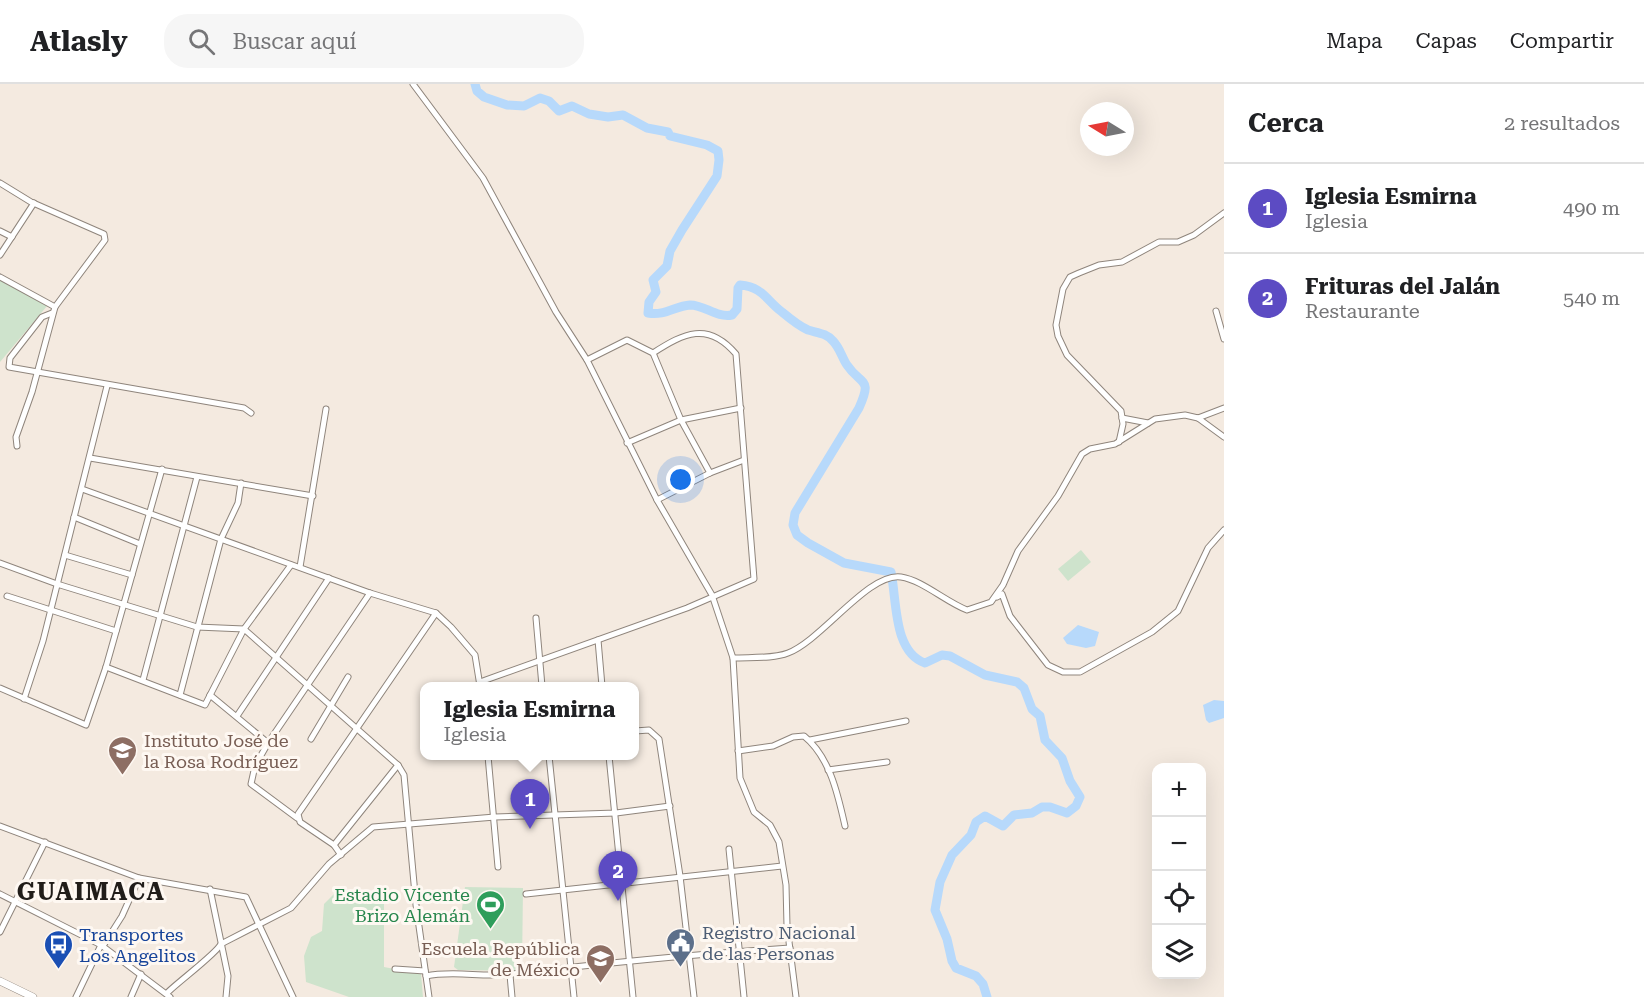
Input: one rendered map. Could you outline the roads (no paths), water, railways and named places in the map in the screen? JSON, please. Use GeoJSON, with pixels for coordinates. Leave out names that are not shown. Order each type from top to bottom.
{"type":"FeatureCollection","features":[{"type":"Feature","properties":{"kind":"main road"},"geometry":{"type":"LineString","coordinates":[[0,981],[16,993],[33,997]]}},
{"type":"Feature","properties":{"kind":"street"},"geometry":{"type":"LineString","coordinates":[[413,84],[483,178],[556,312],[587,360],[657,500],[712,595],[733,657],[738,765],[743,792],[754,812],[770,825],[775,834],[786,885],[796,997]]}},
{"type":"Feature","properties":{"kind":"street"},"geometry":{"type":"LineString","coordinates":[[0,183],[34,203],[104,234],[105,240],[53,310],[42,317],[8,364],[9,367],[107,386],[244,408],[251,413]]}},
{"type":"Feature","properties":{"kind":"street"},"geometry":{"type":"LineString","coordinates":[[0,255],[34,203]]}},
{"type":"Feature","properties":{"kind":"street"},"geometry":{"type":"LineString","coordinates":[[1119,442],[1121,411],[1067,356],[1058,336],[1056,325],[1063,289],[1070,278],[1079,273],[1099,265],[1122,262],[1159,242],[1178,242],[1194,236],[1224,213]]}},
{"type":"Feature","properties":{"kind":"street"},"geometry":{"type":"LineString","coordinates":[[0,231],[12,237]]}},
{"type":"Feature","properties":{"kind":"street"},"geometry":{"type":"LineString","coordinates":[[0,277],[53,310]]}},
{"type":"Feature","properties":{"kind":"street"},"geometry":{"type":"LineString","coordinates":[[17,446],[16,437],[38,372],[53,310]]}},
{"type":"Feature","properties":{"kind":"street"},"geometry":{"type":"LineString","coordinates":[[1216,311],[1224,339]]}},
{"type":"Feature","properties":{"kind":"street"},"geometry":{"type":"LineString","coordinates":[[485,682],[687,608],[712,595],[754,579],[735,354],[724,340],[712,334],[682,335],[652,353]]}},
{"type":"Feature","properties":{"kind":"street"},"geometry":{"type":"LineString","coordinates":[[587,360],[627,340],[652,353],[681,420],[710,473]]}},
{"type":"Feature","properties":{"kind":"street"},"geometry":{"type":"LineString","coordinates":[[24,699],[50,612],[107,386]]}},
{"type":"Feature","properties":{"kind":"street"},"geometry":{"type":"LineString","coordinates":[[627,443],[681,420],[741,408]]}},
{"type":"Feature","properties":{"kind":"street"},"geometry":{"type":"LineString","coordinates":[[1198,418],[1224,408]]}},
{"type":"Feature","properties":{"kind":"street"},"geometry":{"type":"LineString","coordinates":[[300,567],[326,409]]}},
{"type":"Feature","properties":{"kind":"street"},"geometry":{"type":"LineString","coordinates":[[991,602],[1003,585],[1018,551],[1058,496],[1082,454],[1090,449],[1119,442],[1155,419],[1185,415],[1198,418],[1224,437]]}},
{"type":"Feature","properties":{"kind":"street"},"geometry":{"type":"LineString","coordinates":[[1122,418],[1148,423]]}},
{"type":"Feature","properties":{"kind":"street"},"geometry":{"type":"LineString","coordinates":[[90,458],[313,496]]}},
{"type":"Feature","properties":{"kind":"street"},"geometry":{"type":"LineString","coordinates":[[657,500],[710,473],[744,460]]}},
{"type":"Feature","properties":{"kind":"street"},"geometry":{"type":"LineString","coordinates":[[0,688],[86,725],[106,667],[162,469]]}},
{"type":"Feature","properties":{"kind":"street"},"geometry":{"type":"LineString","coordinates":[[143,680],[197,477]]}},
{"type":"Feature","properties":{"kind":"street"},"geometry":{"type":"LineString","coordinates":[[180,695],[221,539],[238,504],[241,483]]}},
{"type":"Feature","properties":{"kind":"street"},"geometry":{"type":"LineString","coordinates":[[82,489],[370,593],[436,613],[474,655],[480,682]]}},
{"type":"Feature","properties":{"kind":"street"},"geometry":{"type":"LineString","coordinates":[[74,517],[140,544]]}},
{"type":"Feature","properties":{"kind":"street"},"geometry":{"type":"LineString","coordinates":[[733,657],[787,654],[814,639],[859,595],[886,579],[901,577],[967,610],[991,602],[1002,594],[1010,616],[1048,665],[1063,672],[1080,672],[1152,632],[1178,611],[1208,548],[1224,530]]}},
{"type":"Feature","properties":{"kind":"street"},"geometry":{"type":"LineString","coordinates":[[65,555],[132,575]]}},
{"type":"Feature","properties":{"kind":"street"},"geometry":{"type":"LineString","coordinates":[[0,563],[57,584],[197,627],[244,629],[398,765],[404,775],[429,997]]}},
{"type":"Feature","properties":{"kind":"street"},"geometry":{"type":"LineString","coordinates":[[106,667],[205,705],[244,629],[291,565]]}},
{"type":"Feature","properties":{"kind":"street"},"geometry":{"type":"LineString","coordinates":[[237,716],[329,578]]}},
{"type":"Feature","properties":{"kind":"street"},"geometry":{"type":"LineString","coordinates":[[341,855],[334,845],[251,784],[255,766],[268,743],[370,593]]}},
{"type":"Feature","properties":{"kind":"street"},"geometry":{"type":"LineString","coordinates":[[7,596],[50,612],[116,631]]}},
{"type":"Feature","properties":{"kind":"street"},"geometry":{"type":"LineString","coordinates":[[297,818],[436,613]]}},
{"type":"Feature","properties":{"kind":"street"},"geometry":{"type":"LineString","coordinates":[[536,618],[542,682]]}},
{"type":"Feature","properties":{"kind":"street"},"geometry":{"type":"LineString","coordinates":[[598,640],[602,682]]}},
{"type":"Feature","properties":{"kind":"street"},"geometry":{"type":"LineString","coordinates":[[311,739],[348,677]]}},
{"type":"Feature","properties":{"kind":"street"},"geometry":{"type":"LineString","coordinates":[[210,695],[268,743]]}},
{"type":"Feature","properties":{"kind":"street"},"geometry":{"type":"LineString","coordinates":[[810,740],[906,721]]}},
{"type":"Feature","properties":{"kind":"street"},"geometry":{"type":"LineString","coordinates":[[639,731],[650,730],[658,735],[680,876],[694,997]]}},
{"type":"Feature","properties":{"kind":"street"},"geometry":{"type":"LineString","coordinates":[[738,751],[773,746],[799,735],[810,740],[828,770],[837,792],[845,826]]}},
{"type":"Feature","properties":{"kind":"street"},"geometry":{"type":"LineString","coordinates":[[488,760],[498,867]]}},
{"type":"Feature","properties":{"kind":"street"},"geometry":{"type":"LineString","coordinates":[[549,760],[574,997]]}},
{"type":"Feature","properties":{"kind":"street"},"geometry":{"type":"LineString","coordinates":[[609,760],[633,997]]}},
{"type":"Feature","properties":{"kind":"street"},"geometry":{"type":"LineString","coordinates":[[828,770],[887,762]]}},
{"type":"Feature","properties":{"kind":"street"},"geometry":{"type":"LineString","coordinates":[[334,845],[398,765]]}},
{"type":"Feature","properties":{"kind":"street"},"geometry":{"type":"LineString","coordinates":[[0,894],[102,946],[169,995],[187,973],[219,950],[221,945],[291,908],[329,864],[373,828],[408,823],[556,814],[616,813],[670,806]]}},
{"type":"Feature","properties":{"kind":"street"},"geometry":{"type":"LineString","coordinates":[[0,826],[139,878],[246,897],[291,996]]}},
{"type":"Feature","properties":{"kind":"street"},"geometry":{"type":"LineString","coordinates":[[0,932],[45,842]]}},
{"type":"Feature","properties":{"kind":"street"},"geometry":{"type":"LineString","coordinates":[[729,849],[744,997]]}},
{"type":"Feature","properties":{"kind":"street"},"geometry":{"type":"LineString","coordinates":[[526,894],[782,866]]}},
{"type":"Feature","properties":{"kind":"street"},"geometry":{"type":"LineString","coordinates":[[76,997],[102,946],[122,916],[139,878]]}},
{"type":"Feature","properties":{"kind":"street"},"geometry":{"type":"LineString","coordinates":[[210,889],[229,985],[226,997]]}},
{"type":"Feature","properties":{"kind":"street"},"geometry":{"type":"LineString","coordinates":[[395,969],[438,974],[510,975],[572,966],[790,948]]}},
{"type":"Feature","properties":{"kind":"street"},"geometry":{"type":"LineString","coordinates":[[131,997],[141,974]]}},
{"type":"Feature","properties":{"kind":"street"},"geometry":{"type":"LineString","coordinates":[[510,975],[512,997]]}},
{"type":"Feature","properties":{"kind":"water"},"geometry":{"type":"Polygon","coordinates":[[[1078,625],[1099,632],[1095,646],[1086,648],[1067,644],[1063,638],[1078,625]]]}},
{"type":"Feature","properties":{"kind":"water"},"geometry":{"type":"Polygon","coordinates":[[[1214,700],[1224,701],[1224,718],[1209,723],[1206,720],[1203,705],[1214,700]]]}},
{"type":"Feature","properties":{"kind":"waterway"},"geometry":{"type":"LineString","coordinates":[[475,84],[477,91],[484,97],[507,105],[524,106],[540,98],[549,101],[559,111],[572,106],[589,114],[608,117],[623,115],[647,128],[668,132],[670,136],[707,145],[718,151],[717,176],[670,251],[667,266],[653,280],[656,292],[649,302],[648,313],[660,313],[690,305],[721,315],[732,315],[737,309],[738,288],[740,285],[748,286],[759,291],[802,327],[830,338],[852,372],[864,383],[865,391],[859,408],[795,513],[793,525],[797,535],[844,563],[891,572],[898,624],[907,648],[915,657],[925,663],[942,655],[950,656],[985,675],[1017,682],[1024,688],[1032,709],[1040,716],[1045,740],[1062,758],[1070,781],[1080,797],[1076,806],[1067,813],[1050,807],[1042,807],[1032,813],[1014,815],[1003,826],[985,816],[976,822],[971,835],[952,855],[940,882],[935,910],[956,968],[976,976],[983,984],[987,997]]}},
{"type":"Feature","properties":{"kind":"place","name":"Instituto José de la Rosa Rodríguez"},"geometry":{"type":"Point","coordinates":[123,776]}},
{"type":"Feature","properties":{"kind":"place","name":"Iglesia Esmirna"},"geometry":{"type":"Point","coordinates":[530,829]}},
{"type":"Feature","properties":{"kind":"place","name":"Frituras del Jalán"},"geometry":{"type":"Point","coordinates":[618,901]}},
{"type":"Feature","properties":{"kind":"place","name":"Estadio Vicente Brizo Alemán"},"geometry":{"type":"Point","coordinates":[491,930]}},
{"type":"Feature","properties":{"kind":"place","name":"Registro Nacional de las Personas"},"geometry":{"type":"Point","coordinates":[681,968]}},
{"type":"Feature","properties":{"kind":"place","name":"Transportes Los Angelitos"},"geometry":{"type":"Point","coordinates":[58,970]}},
{"type":"Feature","properties":{"kind":"place","name":"Escuela República de México"},"geometry":{"type":"Point","coordinates":[601,984]}},
{"type":"Feature","properties":{"kind":"district","name":"GUAIMACA"},"geometry":{"type":"Point","coordinates":[91,892]}}]}
